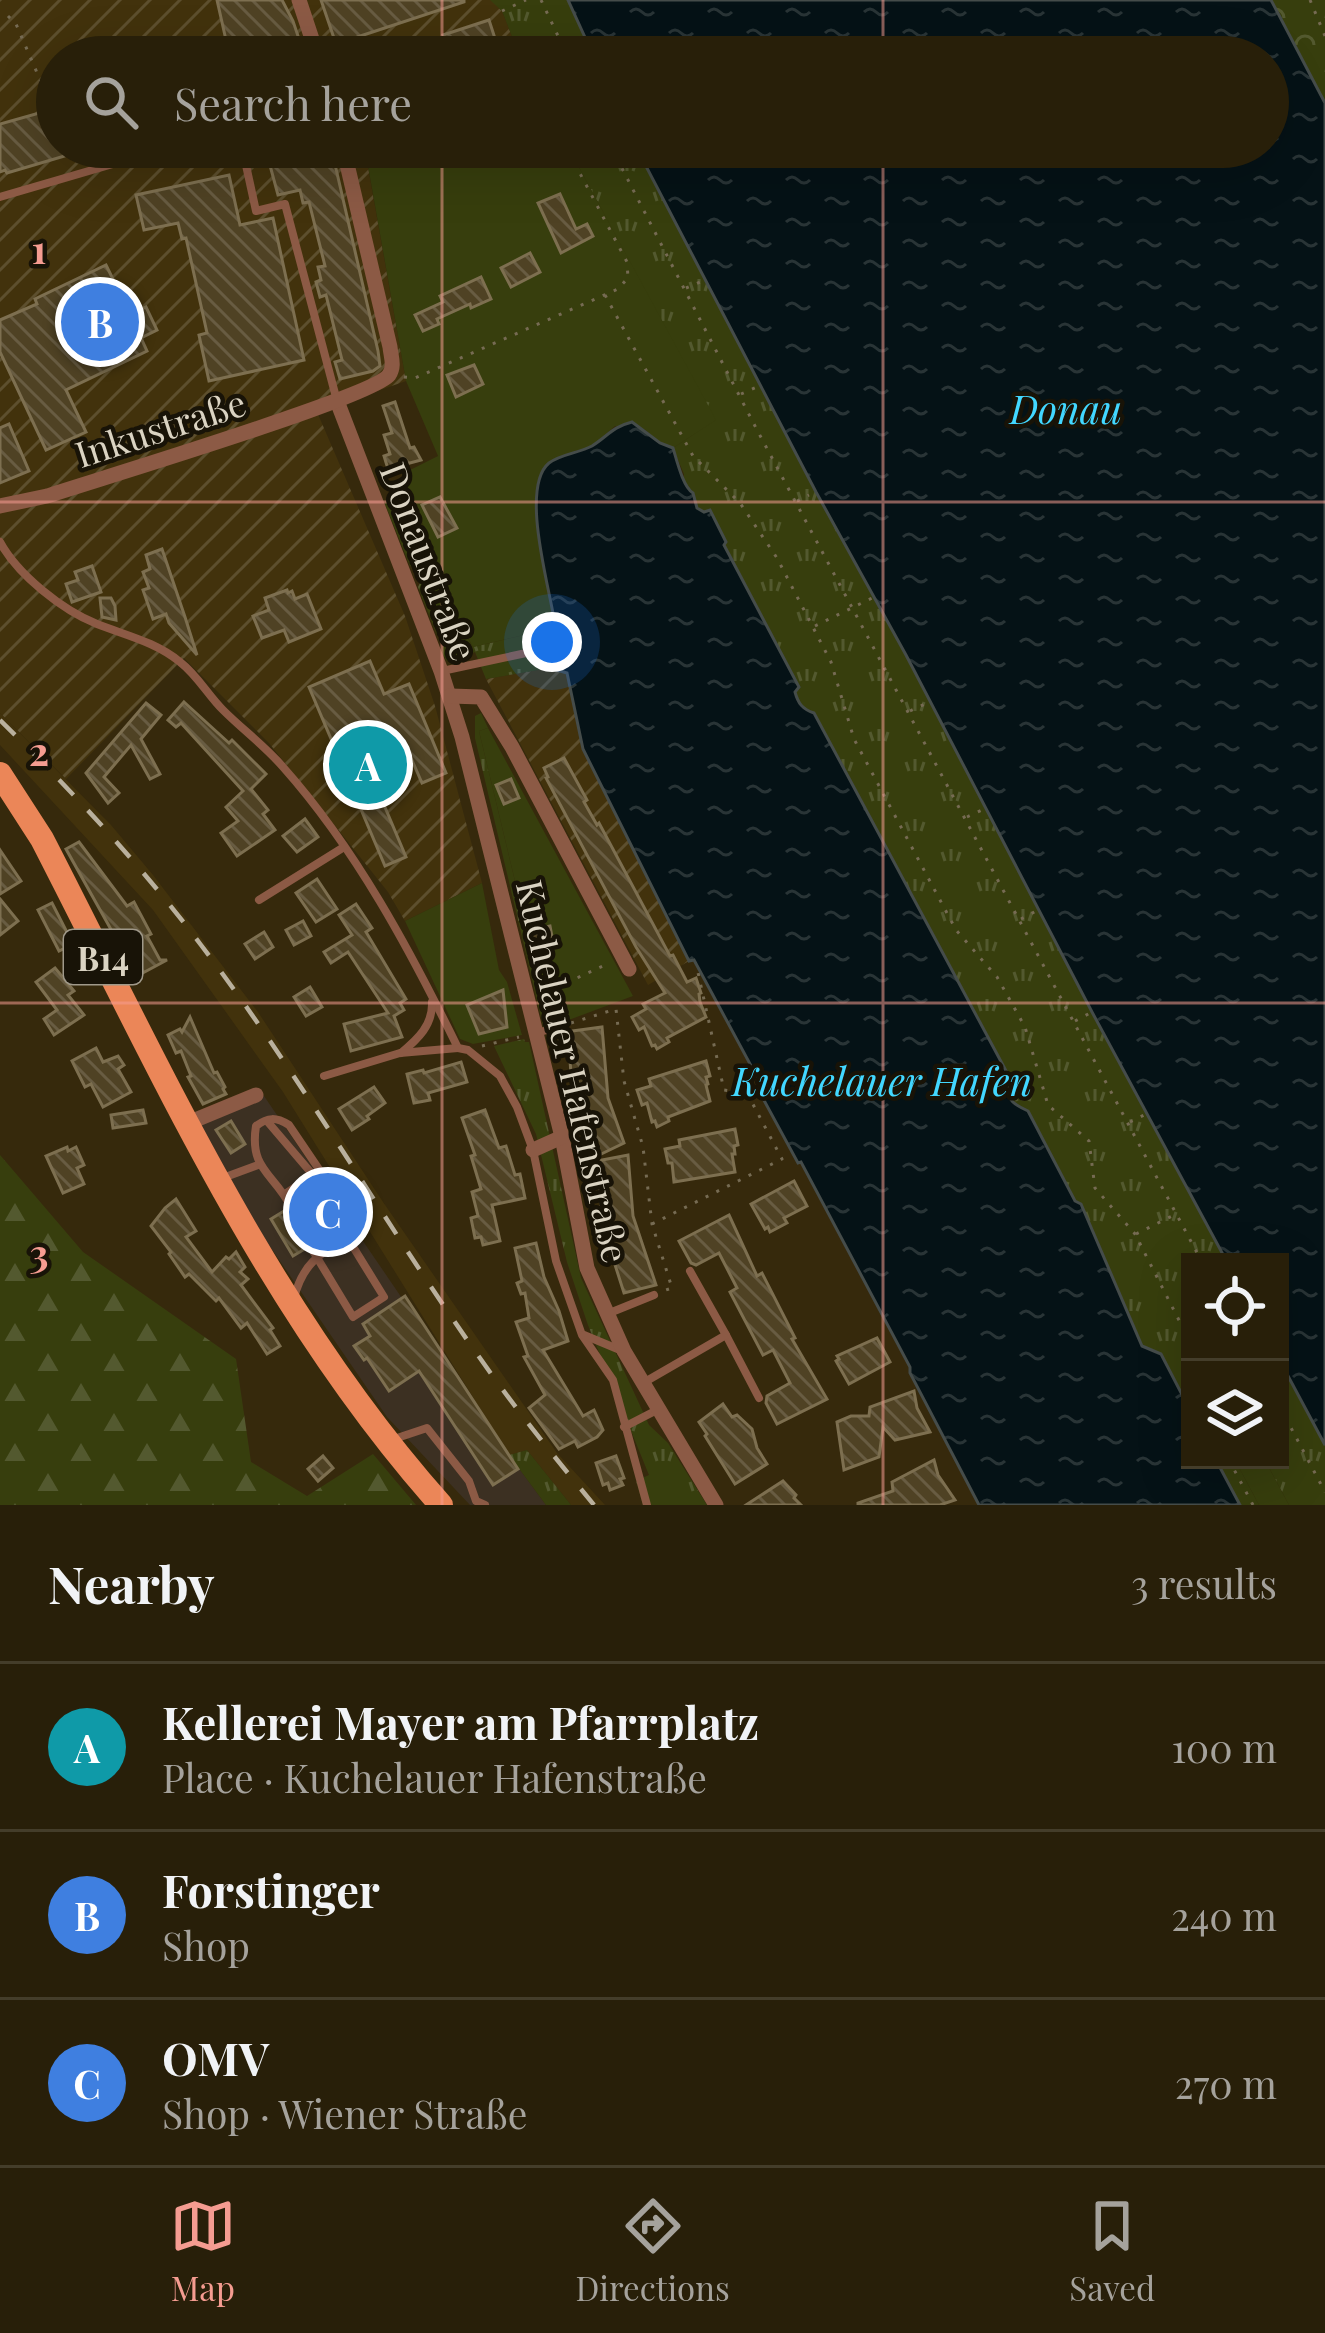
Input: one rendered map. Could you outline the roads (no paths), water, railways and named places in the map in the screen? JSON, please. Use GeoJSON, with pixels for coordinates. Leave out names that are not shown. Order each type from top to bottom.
{"type":"FeatureCollection","features":[{"type":"Feature","properties":{"kind":"main road","name":"B14"},"geometry":{"type":"LineString","coordinates":[[0,774],[42,838],[255,1247],[334,1372],[441,1505]]}},
{"type":"Feature","properties":{"kind":"street"},"geometry":{"type":"LineString","coordinates":[[299,0],[310,36]]}},
{"type":"Feature","properties":{"kind":"street"},"geometry":{"type":"LineString","coordinates":[[337,400],[378,384],[392,364],[348,168]]}},
{"type":"Feature","properties":{"kind":"street","name":"Inkustraße"},"geometry":{"type":"LineString","coordinates":[[0,506],[46,496],[337,400]]}},
{"type":"Feature","properties":{"kind":"street","name":"Donaustraße"},"geometry":{"type":"LineString","coordinates":[[337,400],[450,697],[481,697],[629,969]]}},
{"type":"Feature","properties":{"kind":"street","name":"Kuchelauer Hafenstraße"},"geometry":{"type":"LineString","coordinates":[[450,697],[562,1137],[587,1268],[624,1352],[716,1505]]}},
{"type":"Feature","properties":{"kind":"street"},"geometry":{"type":"LineString","coordinates":[[188,1123],[256,1095]]}},
{"type":"Feature","properties":{"kind":"street"},"geometry":{"type":"LineString","coordinates":[[533,1150],[562,1137]]}},
{"type":"Feature","properties":{"kind":"lane"},"geometry":{"type":"LineString","coordinates":[[0,197],[99,168]]}},
{"type":"Feature","properties":{"kind":"lane"},"geometry":{"type":"LineString","coordinates":[[247,168],[256,211],[284,204],[337,400]]}},
{"type":"Feature","properties":{"kind":"lane"},"geometry":{"type":"LineString","coordinates":[[0,542],[10,559],[58,601],[90,622],[142,639],[182,663],[224,712],[284,768],[344,846],[463,1049],[500,1076],[533,1150],[556,1262],[582,1335],[613,1380],[647,1505]]}},
{"type":"Feature","properties":{"kind":"lane"},"geometry":{"type":"LineString","coordinates":[[441,671],[545,650]]}},
{"type":"Feature","properties":{"kind":"lane"},"geometry":{"type":"LineString","coordinates":[[259,900],[344,846]]}},
{"type":"Feature","properties":{"kind":"lane"},"geometry":{"type":"LineString","coordinates":[[400,1054],[419,1038],[433,1016],[432,995]]}},
{"type":"Feature","properties":{"kind":"lane"},"geometry":{"type":"LineString","coordinates":[[535,1034],[558,1027]]}},
{"type":"Feature","properties":{"kind":"lane"},"geometry":{"type":"LineString","coordinates":[[324,1076],[400,1054],[463,1049]]}},
{"type":"Feature","properties":{"kind":"lane"},"geometry":{"type":"LineString","coordinates":[[265,1119],[313,1175],[285,1195]]}},
{"type":"Feature","properties":{"kind":"lane"},"geometry":{"type":"LineString","coordinates":[[291,1207],[258,1165],[254,1135],[265,1119],[289,1125],[356,1232],[316,1258],[301,1274],[292,1305]]}},
{"type":"Feature","properties":{"kind":"lane"},"geometry":{"type":"LineString","coordinates":[[218,1179],[258,1165]]}},
{"type":"Feature","properties":{"kind":"lane"},"geometry":{"type":"LineString","coordinates":[[310,1246],[353,1317],[384,1297],[347,1237]]}},
{"type":"Feature","properties":{"kind":"lane"},"geometry":{"type":"LineString","coordinates":[[690,1271],[759,1398]]}},
{"type":"Feature","properties":{"kind":"lane"},"geometry":{"type":"LineString","coordinates":[[607,1314],[654,1295]]}},
{"type":"Feature","properties":{"kind":"lane"},"geometry":{"type":"LineString","coordinates":[[582,1335],[624,1352]]}},
{"type":"Feature","properties":{"kind":"lane"},"geometry":{"type":"LineString","coordinates":[[642,1384],[726,1335]]}},
{"type":"Feature","properties":{"kind":"lane"},"geometry":{"type":"LineString","coordinates":[[624,1427],[657,1410]]}},
{"type":"Feature","properties":{"kind":"lane"},"geometry":{"type":"LineString","coordinates":[[387,1441],[428,1428],[469,1481],[477,1504]]}},
{"type":"Feature","properties":{"kind":"water","name":"Donau"},"geometry":{"type":"Polygon","coordinates":[[[568,0],[1271,0],[1325,103],[1325,1445],[1289,1378],[1289,1253],[1222,1253],[647,168],[1289,168],[1289,36],[584,36],[568,0]]]}},
{"type":"Feature","properties":{"kind":"water","name":"Kuchelauer Hafen"},"geometry":{"type":"Polygon","coordinates":[[[632,422],[673,448],[697,508],[710,510],[799,687],[798,699],[814,713],[1012,1082],[1007,1085],[1010,1099],[1028,1111],[1075,1201],[1081,1204],[1142,1346],[1161,1354],[1181,1393],[1181,1469],[1221,1469],[1240,1505],[979,1505],[910,1367],[759,1091],[763,1088],[694,960],[689,961],[583,749],[567,673],[550,668],[540,631],[554,619],[537,514],[541,475],[549,463],[592,446],[632,422]]]}},
{"type":"Feature","properties":{"kind":"railway"},"geometry":{"type":"LineString","coordinates":[[0,720],[105,829],[201,945],[487,1368],[594,1505]]}},
{"type":"Feature","properties":{"kind":"place","name":"Forstinger"},"geometry":{"type":"Point","coordinates":[100,322]}},
{"type":"Feature","properties":{"kind":"place","name":"Kellerei Mayer am Pfarrplatz"},"geometry":{"type":"Point","coordinates":[368,765]}},
{"type":"Feature","properties":{"kind":"place","name":"OMV"},"geometry":{"type":"Point","coordinates":[328,1212]}}]}
